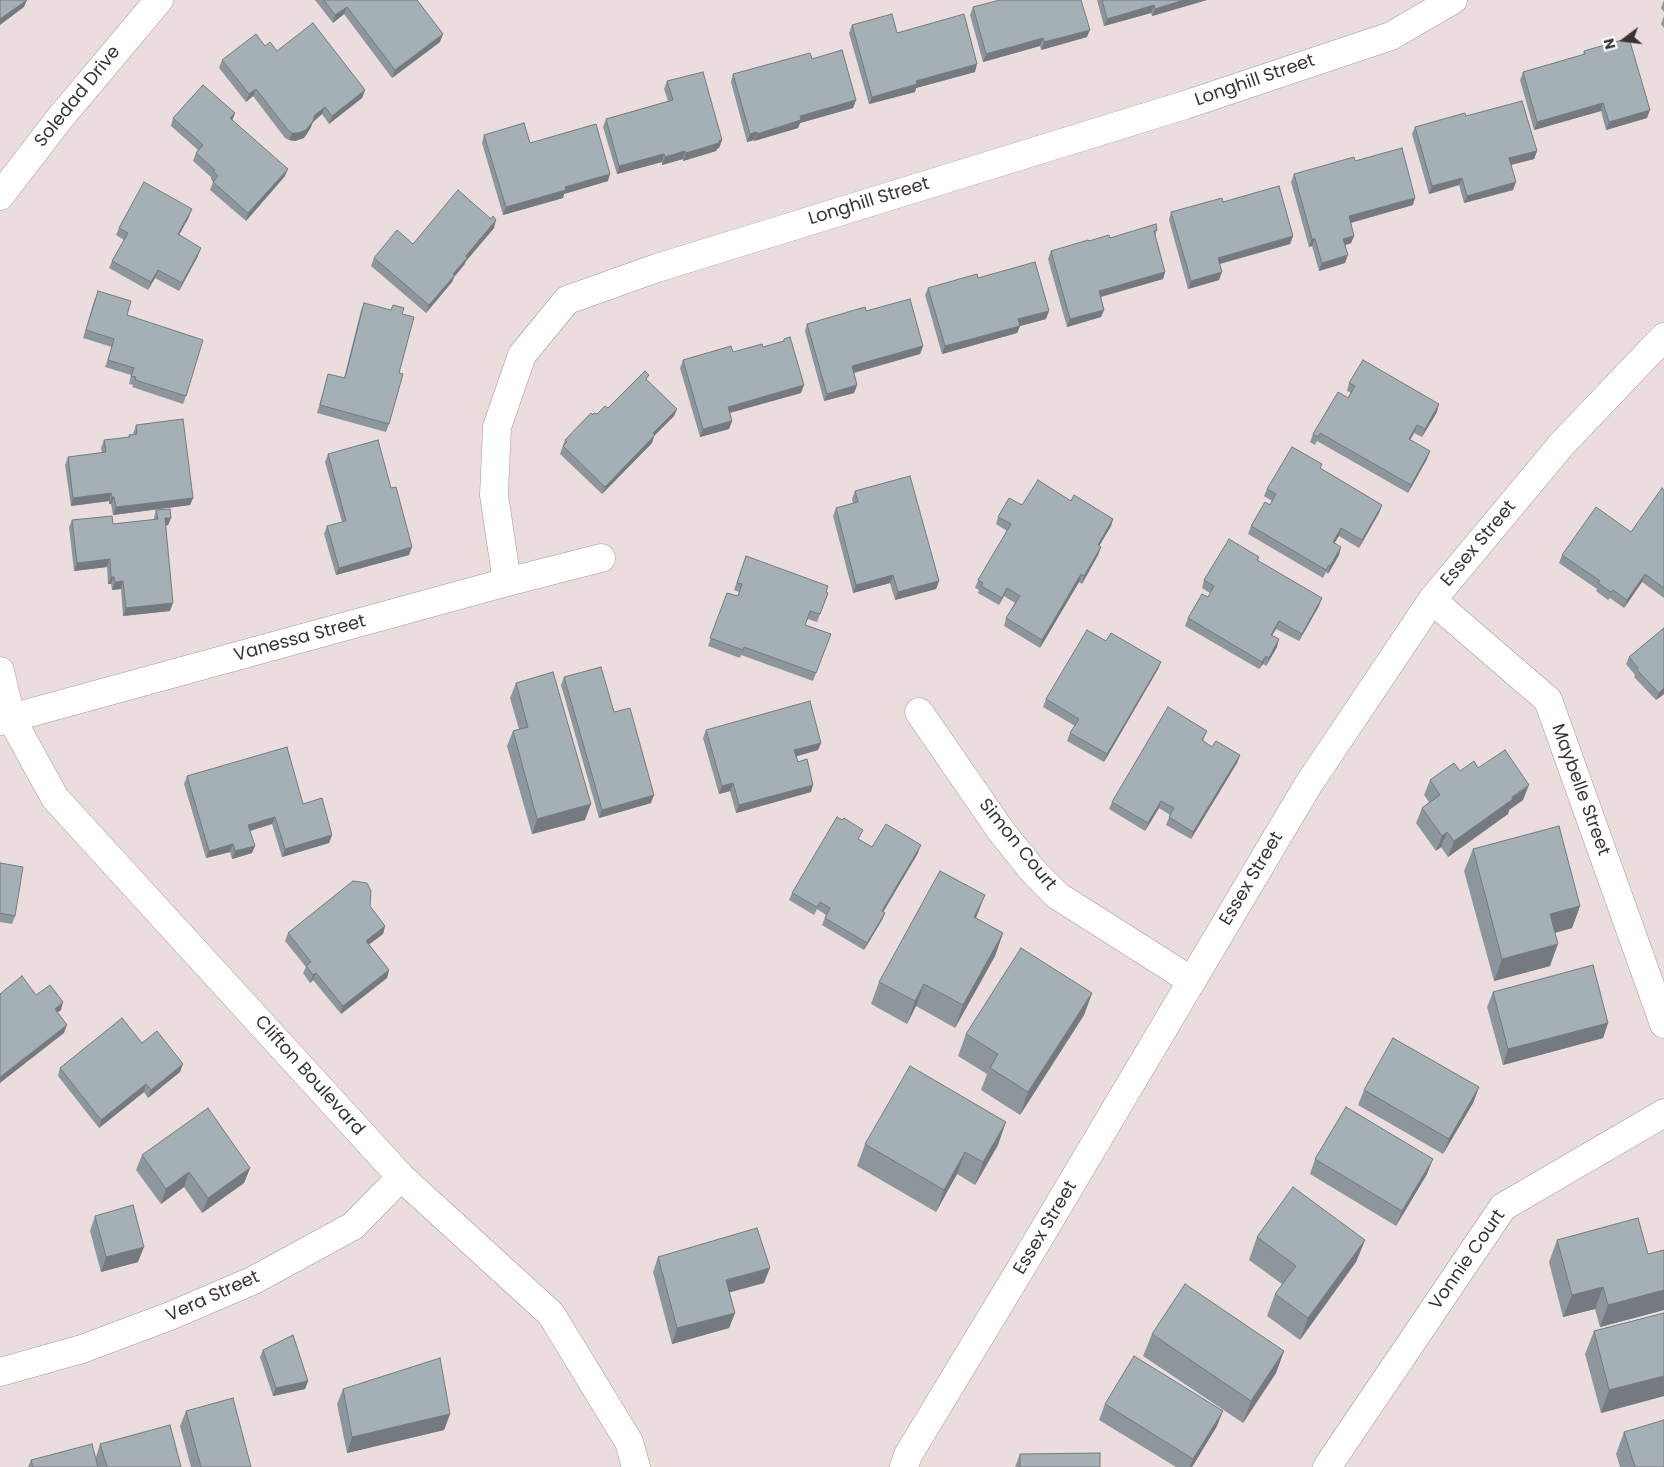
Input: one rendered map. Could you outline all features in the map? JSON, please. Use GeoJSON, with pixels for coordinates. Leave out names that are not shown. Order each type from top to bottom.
{"type":"FeatureCollection","features":[{"type":"Feature","properties":{"kind":"street","name":"Soledad Drive"},"geometry":{"type":"LineString","coordinates":[[0,196],[60,118],[159,0]]}},
{"type":"Feature","properties":{"kind":"street","name":"Longhill Street"},"geometry":{"type":"LineString","coordinates":[[507,582],[494,495],[497,427],[522,355],[568,300],[657,268],[1185,105],[1391,36],[1453,0]]}},
{"type":"Feature","properties":{"kind":"street","name":"Essex Street"},"geometry":{"type":"LineString","coordinates":[[904,1467],[908,1455],[1308,785],[1432,600],[1562,444],[1664,337]]}},
{"type":"Feature","properties":{"kind":"street","name":"Vanessa Street"},"geometry":{"type":"LineString","coordinates":[[5,719],[601,558]]}},
{"type":"Feature","properties":{"kind":"street","name":"Maybelle Street"},"geometry":{"type":"LineString","coordinates":[[1432,600],[1548,700],[1664,1024]]}},
{"type":"Feature","properties":{"kind":"street","name":"Clifton Boulevard"},"geometry":{"type":"LineString","coordinates":[[0,671],[5,719],[54,798],[401,1177],[551,1314],[629,1442],[636,1467]]}},
{"type":"Feature","properties":{"kind":"street","name":"Simon Court"},"geometry":{"type":"LineString","coordinates":[[920,712],[1002,831],[1033,871],[1058,896],[1192,981]]}},
{"type":"Feature","properties":{"kind":"street","name":"Vonnie Court"},"geometry":{"type":"LineString","coordinates":[[1327,1467],[1503,1206],[1664,1113]]}},
{"type":"Feature","properties":{"kind":"street","name":"Vera Street"},"geometry":{"type":"LineString","coordinates":[[0,1372],[100,1342],[170,1316],[254,1280],[353,1226],[401,1177]]}},
{"type":"Feature","properties":{"kind":"building"},"geometry":{"type":"Polygon","coordinates":[[[0,0],[27,0],[0,19],[0,0]]]}},
{"type":"Feature","properties":{"kind":"building"},"geometry":{"type":"Polygon","coordinates":[[[324,0],[417,0],[443,34],[395,70],[347,7],[335,15],[324,0]]]}},
{"type":"Feature","properties":{"kind":"building"},"geometry":{"type":"Polygon","coordinates":[[[1000,0],[1081,0],[1090,30],[1044,42],[1043,38],[986,54],[973,7],[1000,0]]]}},
{"type":"Feature","properties":{"kind":"building"},"geometry":{"type":"Polygon","coordinates":[[[1102,0],[1184,0],[1155,9],[1154,5],[1107,19],[1102,0]]]}},
{"type":"Feature","properties":{"kind":"building"},"geometry":{"type":"Polygon","coordinates":[[[892,14],[897,33],[964,14],[977,64],[916,81],[917,84],[872,97],[852,25],[892,14]]]}},
{"type":"Feature","properties":{"kind":"building"},"geometry":{"type":"Polygon","coordinates":[[[313,23],[365,90],[332,116],[325,107],[315,115],[306,130],[292,133],[256,89],[249,94],[222,60],[256,34],[265,46],[270,42],[277,51],[313,23]]]}},
{"type":"Feature","properties":{"kind":"building"},"geometry":{"type":"Polygon","coordinates":[[[1629,38],[1650,110],[1609,122],[1603,103],[1537,122],[1523,72],[1585,54],[1584,51],[1629,38]]]}},
{"type":"Feature","properties":{"kind":"building"},"geometry":{"type":"Polygon","coordinates":[[[842,50],[856,100],[800,116],[801,120],[757,134],[757,132],[750,134],[733,74],[810,53],[812,59],[842,50]]]}},
{"type":"Feature","properties":{"kind":"building"},"geometry":{"type":"Polygon","coordinates":[[[703,72],[722,140],[719,143],[686,153],[685,151],[665,157],[664,154],[619,166],[606,119],[673,100],[667,81],[703,72]]]}},
{"type":"Feature","properties":{"kind":"building"},"geometry":{"type":"Polygon","coordinates":[[[203,85],[235,113],[230,118],[288,169],[248,213],[213,182],[218,176],[213,171],[215,170],[196,153],[203,145],[173,118],[203,85]]]}},
{"type":"Feature","properties":{"kind":"building"},"geometry":{"type":"Polygon","coordinates":[[[1522,101],[1537,151],[1509,158],[1516,182],[1467,196],[1462,178],[1432,186],[1415,127],[1465,113],[1466,116],[1522,101]]]}},
{"type":"Feature","properties":{"kind":"building"},"geometry":{"type":"Polygon","coordinates":[[[524,123],[530,143],[596,124],[610,174],[565,187],[566,190],[506,207],[484,135],[524,123]]]}},
{"type":"Feature","properties":{"kind":"building"},"geometry":{"type":"Polygon","coordinates":[[[1402,148],[1415,198],[1349,216],[1354,236],[1343,239],[1348,255],[1322,263],[1315,239],[1312,239],[1294,174],[1354,157],[1355,161],[1402,148]]]}},
{"type":"Feature","properties":{"kind":"building"},"geometry":{"type":"Polygon","coordinates":[[[144,182],[192,209],[178,234],[201,248],[182,283],[158,270],[151,282],[112,261],[128,233],[119,228],[144,182]]]}},
{"type":"Feature","properties":{"kind":"building"},"geometry":{"type":"Polygon","coordinates":[[[1279,186],[1293,236],[1218,258],[1222,272],[1191,281],[1171,212],[1222,198],[1223,202],[1279,186]]]}},
{"type":"Feature","properties":{"kind":"building"},"geometry":{"type":"Polygon","coordinates":[[[458,190],[491,219],[493,216],[496,220],[466,256],[467,258],[453,274],[455,275],[429,305],[374,258],[397,230],[413,244],[458,190]]]}},
{"type":"Feature","properties":{"kind":"building"},"geometry":{"type":"Polygon","coordinates":[[[1156,224],[1157,230],[1154,231],[1165,272],[1099,291],[1104,310],[1070,319],[1051,251],[1109,235],[1110,238],[1156,224]]]}},
{"type":"Feature","properties":{"kind":"building"},"geometry":{"type":"Polygon","coordinates":[[[1035,262],[1049,311],[1018,319],[1020,326],[945,346],[928,288],[977,274],[978,278],[1035,262]]]}},
{"type":"Feature","properties":{"kind":"building"},"geometry":{"type":"Polygon","coordinates":[[[98,291],[131,301],[127,315],[203,340],[186,396],[135,380],[136,377],[131,376],[134,368],[108,360],[114,339],[86,330],[98,291]]]}},
{"type":"Feature","properties":{"kind":"building"},"geometry":{"type":"Polygon","coordinates":[[[910,299],[923,346],[852,366],[857,385],[827,394],[807,324],[865,307],[866,311],[910,299]]]}},
{"type":"Feature","properties":{"kind":"building"},"geometry":{"type":"Polygon","coordinates":[[[364,303],[391,310],[393,305],[404,308],[402,314],[414,317],[399,373],[403,374],[389,424],[320,405],[328,374],[345,378],[364,303]]]}},
{"type":"Feature","properties":{"kind":"building"},"geometry":{"type":"Polygon","coordinates":[[[790,337],[804,385],[728,407],[732,421],[703,429],[683,360],[731,346],[733,352],[762,344],[763,347],[784,341],[784,339],[790,337]]]}},
{"type":"Feature","properties":{"kind":"building"},"geometry":{"type":"Polygon","coordinates":[[[1363,360],[1439,404],[1425,429],[1417,425],[1409,439],[1430,451],[1411,485],[1320,433],[1318,437],[1313,434],[1338,392],[1348,398],[1355,386],[1349,383],[1363,360]]]}},
{"type":"Feature","properties":{"kind":"building"},"geometry":{"type":"Polygon","coordinates":[[[645,371],[649,375],[646,379],[677,409],[605,487],[563,446],[567,442],[565,440],[591,413],[593,415],[594,413],[597,414],[605,406],[608,408],[645,371]]]}},
{"type":"Feature","properties":{"kind":"building"},"geometry":{"type":"Polygon","coordinates":[[[183,419],[193,498],[116,507],[111,493],[73,498],[68,457],[106,452],[104,440],[130,437],[129,435],[137,434],[136,425],[183,419]]]}},
{"type":"Feature","properties":{"kind":"building"},"geometry":{"type":"Polygon","coordinates":[[[378,440],[391,488],[396,487],[412,547],[339,568],[327,526],[346,521],[328,454],[378,440]]]}},
{"type":"Feature","properties":{"kind":"building"},"geometry":{"type":"Polygon","coordinates":[[[1292,447],[1322,464],[1320,468],[1382,505],[1362,540],[1341,528],[1333,542],[1341,547],[1326,570],[1251,526],[1265,502],[1270,505],[1276,494],[1267,489],[1292,447]]]}},
{"type":"Feature","properties":{"kind":"building"},"geometry":{"type":"Polygon","coordinates":[[[910,476],[939,581],[898,592],[893,575],[856,585],[836,508],[858,502],[855,491],[910,476]]]}},
{"type":"Feature","properties":{"kind":"building"},"geometry":{"type":"Polygon","coordinates":[[[1038,480],[1071,501],[1074,495],[1113,519],[1098,545],[1101,547],[1084,576],[1081,574],[1042,640],[1006,618],[1020,596],[1007,588],[1002,598],[981,586],[983,583],[978,580],[1011,524],[998,517],[1009,498],[1022,505],[1038,480]]]}},
{"type":"Feature","properties":{"kind":"building"},"geometry":{"type":"Polygon","coordinates":[[[1662,488],[1664,490],[1664,588],[1645,574],[1627,600],[1613,590],[1611,592],[1598,583],[1600,581],[1562,555],[1596,507],[1631,532],[1662,488]]]}},
{"type":"Feature","properties":{"kind":"building"},"geometry":{"type":"Polygon","coordinates":[[[170,509],[171,518],[165,518],[173,603],[126,608],[123,581],[115,582],[114,577],[111,577],[110,559],[77,563],[72,520],[112,516],[113,524],[158,519],[156,510],[170,509]]]}},
{"type":"Feature","properties":{"kind":"building"},"geometry":{"type":"Polygon","coordinates":[[[1229,539],[1259,557],[1257,560],[1322,598],[1302,634],[1279,621],[1271,635],[1279,639],[1269,658],[1266,656],[1262,662],[1188,618],[1202,594],[1208,597],[1214,586],[1204,580],[1229,539]]]}},
{"type":"Feature","properties":{"kind":"building"},"geometry":{"type":"Polygon","coordinates":[[[746,556],[828,586],[826,592],[828,593],[820,614],[810,611],[805,625],[831,634],[816,673],[744,647],[743,650],[710,638],[727,593],[738,596],[742,584],[737,583],[746,556]]]}},
{"type":"Feature","properties":{"kind":"building"},"geometry":{"type":"Polygon","coordinates":[[[1664,628],[1664,688],[1659,693],[1637,670],[1638,668],[1629,657],[1664,628]]]}},
{"type":"Feature","properties":{"kind":"building"},"geometry":{"type":"Polygon","coordinates":[[[1087,630],[1106,641],[1111,633],[1161,662],[1107,754],[1070,733],[1079,719],[1046,699],[1087,630]]]}},
{"type":"Feature","properties":{"kind":"building"},"geometry":{"type":"Polygon","coordinates":[[[601,667],[614,712],[630,708],[654,795],[602,810],[564,677],[601,667]]]}},
{"type":"Feature","properties":{"kind":"building"},"geometry":{"type":"Polygon","coordinates":[[[553,672],[591,804],[537,819],[513,731],[528,727],[516,683],[553,672]]]}},
{"type":"Feature","properties":{"kind":"building"},"geometry":{"type":"Polygon","coordinates":[[[810,701],[821,743],[794,750],[798,762],[807,759],[813,785],[739,805],[733,783],[722,786],[706,730],[810,701]]]}},
{"type":"Feature","properties":{"kind":"building"},"geometry":{"type":"Polygon","coordinates":[[[1168,707],[1207,731],[1202,740],[1212,747],[1216,741],[1240,755],[1193,832],[1169,817],[1174,808],[1161,801],[1148,823],[1112,802],[1168,707]]]}},
{"type":"Feature","properties":{"kind":"building"},"geometry":{"type":"Polygon","coordinates":[[[287,747],[303,804],[322,798],[332,835],[285,849],[275,817],[248,825],[255,846],[235,851],[233,844],[209,851],[187,776],[287,747]]]}},
{"type":"Feature","properties":{"kind":"building"},"geometry":{"type":"Polygon","coordinates":[[[1505,750],[1529,785],[1512,797],[1513,799],[1454,841],[1447,832],[1442,836],[1422,808],[1440,795],[1430,780],[1454,763],[1460,771],[1474,761],[1478,768],[1505,750]]]}},
{"type":"Feature","properties":{"kind":"building"},"geometry":{"type":"Polygon","coordinates":[[[837,817],[842,820],[844,818],[863,830],[858,839],[872,847],[886,824],[921,845],[882,911],[885,913],[867,943],[825,918],[830,908],[820,902],[817,907],[792,893],[837,817]]]}},
{"type":"Feature","properties":{"kind":"building"},"geometry":{"type":"Polygon","coordinates":[[[1559,826],[1580,906],[1550,914],[1558,944],[1502,959],[1473,849],[1559,826]]]}},
{"type":"Feature","properties":{"kind":"building"},"geometry":{"type":"Polygon","coordinates":[[[0,863],[23,867],[15,916],[0,913],[0,863]]]}},
{"type":"Feature","properties":{"kind":"building"},"geometry":{"type":"Polygon","coordinates":[[[940,871],[985,895],[974,917],[1003,933],[963,1005],[924,984],[915,1001],[879,982],[940,871]]]}},
{"type":"Feature","properties":{"kind":"building"},"geometry":{"type":"Polygon","coordinates":[[[353,881],[367,883],[371,891],[370,906],[385,926],[366,941],[389,970],[343,1006],[316,973],[313,975],[306,966],[311,962],[288,933],[353,881]]]}},
{"type":"Feature","properties":{"kind":"building"},"geometry":{"type":"Polygon","coordinates":[[[1021,948],[1092,993],[1028,1092],[990,1068],[998,1054],[966,1034],[1021,948]]]}},
{"type":"Feature","properties":{"kind":"building"},"geometry":{"type":"Polygon","coordinates":[[[1593,965],[1608,1023],[1508,1049],[1493,992],[1593,965]]]}},
{"type":"Feature","properties":{"kind":"building"},"geometry":{"type":"Polygon","coordinates":[[[22,976],[36,995],[50,985],[63,1002],[55,1009],[67,1025],[0,1077],[0,994],[22,976]]]}},
{"type":"Feature","properties":{"kind":"building"},"geometry":{"type":"Polygon","coordinates":[[[122,1018],[142,1043],[157,1031],[183,1064],[151,1090],[146,1084],[101,1120],[60,1068],[122,1018]]]}},
{"type":"Feature","properties":{"kind":"building"},"geometry":{"type":"Polygon","coordinates":[[[1393,1038],[1479,1087],[1449,1139],[1364,1090],[1393,1038]]]}},
{"type":"Feature","properties":{"kind":"building"},"geometry":{"type":"Polygon","coordinates":[[[910,1066],[1006,1122],[983,1162],[965,1152],[944,1190],[865,1144],[910,1066]]]}},
{"type":"Feature","properties":{"kind":"building"},"geometry":{"type":"Polygon","coordinates":[[[1346,1107],[1433,1159],[1402,1211],[1315,1159],[1346,1107]]]}},
{"type":"Feature","properties":{"kind":"building"},"geometry":{"type":"Polygon","coordinates":[[[208,1108],[250,1168],[208,1198],[189,1172],[166,1189],[142,1155],[208,1108]]]}},
{"type":"Feature","properties":{"kind":"building"},"geometry":{"type":"Polygon","coordinates":[[[1293,1187],[1365,1240],[1308,1318],[1275,1294],[1296,1266],[1257,1237],[1293,1187]]]}},
{"type":"Feature","properties":{"kind":"building"},"geometry":{"type":"Polygon","coordinates":[[[133,1205],[144,1247],[106,1257],[95,1216],[133,1205]]]}},
{"type":"Feature","properties":{"kind":"building"},"geometry":{"type":"Polygon","coordinates":[[[1638,1218],[1648,1254],[1664,1250],[1664,1290],[1608,1305],[1603,1287],[1572,1295],[1557,1240],[1638,1218]]]}},
{"type":"Feature","properties":{"kind":"building"},"geometry":{"type":"Polygon","coordinates":[[[757,1228],[770,1268],[726,1280],[735,1313],[677,1328],[658,1257],[757,1228]]]}},
{"type":"Feature","properties":{"kind":"building"},"geometry":{"type":"Polygon","coordinates":[[[1185,1284],[1284,1351],[1251,1401],[1152,1334],[1185,1284]]]}},
{"type":"Feature","properties":{"kind":"building"},"geometry":{"type":"Polygon","coordinates":[[[1664,1313],[1664,1376],[1609,1390],[1594,1331],[1664,1313]]]}},
{"type":"Feature","properties":{"kind":"building"},"geometry":{"type":"Polygon","coordinates":[[[293,1335],[308,1381],[276,1388],[263,1350],[293,1335]]]}},
{"type":"Feature","properties":{"kind":"building"},"geometry":{"type":"Polygon","coordinates":[[[1134,1356],[1223,1411],[1193,1459],[1105,1404],[1134,1356]]]}},
{"type":"Feature","properties":{"kind":"building"},"geometry":{"type":"Polygon","coordinates":[[[440,1358],[450,1414],[352,1437],[343,1389],[440,1358]]]}},
{"type":"Feature","properties":{"kind":"building"},"geometry":{"type":"Polygon","coordinates":[[[233,1398],[251,1467],[201,1467],[186,1411],[233,1398]]]}},
{"type":"Feature","properties":{"kind":"building"},"geometry":{"type":"Polygon","coordinates":[[[1664,1420],[1664,1467],[1635,1467],[1624,1432],[1664,1420]]]}},
{"type":"Feature","properties":{"kind":"building"},"geometry":{"type":"Polygon","coordinates":[[[170,1425],[181,1467],[107,1467],[100,1444],[170,1425]]]}},
{"type":"Feature","properties":{"kind":"building"},"geometry":{"type":"Polygon","coordinates":[[[92,1444],[98,1467],[33,1467],[31,1460],[92,1444]]]}},
{"type":"Feature","properties":{"kind":"building"},"geometry":{"type":"Polygon","coordinates":[[[1100,1453],[1100,1467],[1020,1467],[1020,1454],[1100,1453]]]}}]}
